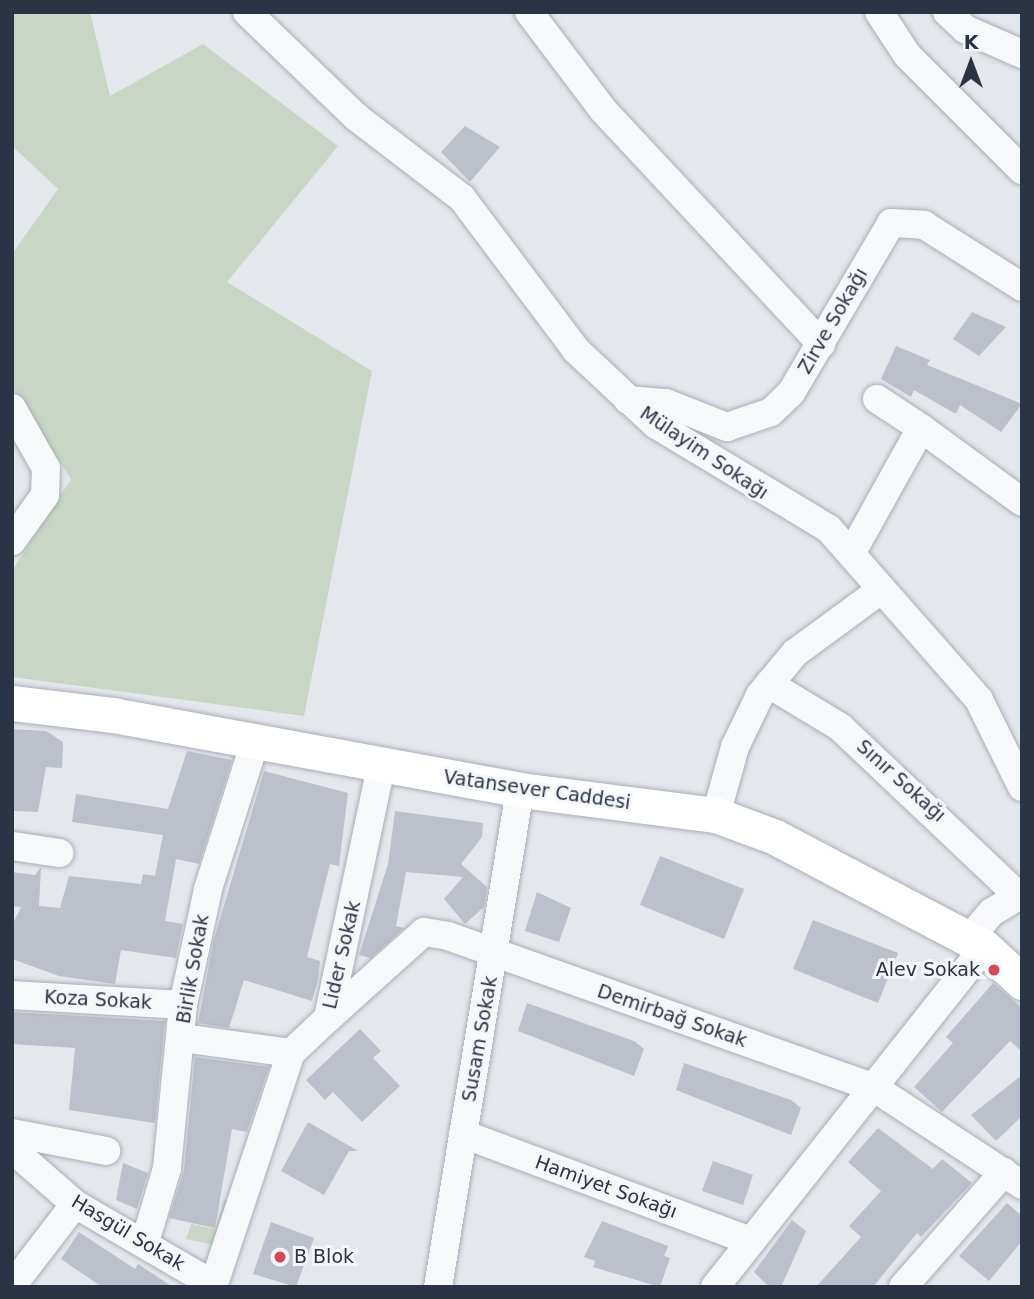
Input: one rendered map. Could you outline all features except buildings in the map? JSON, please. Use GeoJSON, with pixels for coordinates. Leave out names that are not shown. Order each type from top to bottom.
{"type":"FeatureCollection","features":[{"type":"Feature","properties":{"kind":"main road","name":"Vatansever Caddesi"},"geometry":{"type":"LineString","coordinates":[[12,703],[255,742],[520,790],[716,816],[775,836],[976,943],[1022,982]]}},
{"type":"Feature","properties":{"kind":"street","name":"Mülayim Sokağı"},"geometry":{"type":"LineString","coordinates":[[247,12],[356,117],[462,198],[576,350],[628,400],[773,500],[802,510],[851,554],[878,592],[979,700],[1022,786]]}},
{"type":"Feature","properties":{"kind":"street"},"geometry":{"type":"LineString","coordinates":[[529,12],[603,110],[821,344]]}},
{"type":"Feature","properties":{"kind":"street"},"geometry":{"type":"LineString","coordinates":[[880,12],[907,55],[1022,170]]}},
{"type":"Feature","properties":{"kind":"street"},"geometry":{"type":"LineString","coordinates":[[947,12],[965,29],[1022,54]]}},
{"type":"Feature","properties":{"kind":"street","name":"Zirve Sokağı"},"geometry":{"type":"LineString","coordinates":[[628,400],[666,403],[727,427],[751,424],[791,393],[891,223],[924,225],[1022,287]]}},
{"type":"Feature","properties":{"kind":"street"},"geometry":{"type":"LineString","coordinates":[[877,399],[1022,502]]}},
{"type":"Feature","properties":{"kind":"street"},"geometry":{"type":"LineString","coordinates":[[12,408],[46,468],[45,495],[12,541]]}},
{"type":"Feature","properties":{"kind":"street"},"geometry":{"type":"LineString","coordinates":[[851,554],[921,428]]}},
{"type":"Feature","properties":{"kind":"street"},"geometry":{"type":"LineString","coordinates":[[716,816],[734,747],[769,684],[795,653],[878,592]]}},
{"type":"Feature","properties":{"kind":"street","name":"Sınır Sokağı"},"geometry":{"type":"LineString","coordinates":[[769,684],[840,727],[1021,895]]}},
{"type":"Feature","properties":{"kind":"street","name":"Birlik Sokak"},"geometry":{"type":"LineString","coordinates":[[145,1242],[167,1168],[182,1038],[183,1005],[208,889],[255,742]]}},
{"type":"Feature","properties":{"kind":"street","name":"Lider Sokak"},"geometry":{"type":"LineString","coordinates":[[214,1286],[291,1053],[328,1018],[381,766]]}},
{"type":"Feature","properties":{"kind":"street","name":"Susam Sokak"},"geometry":{"type":"LineString","coordinates":[[438,1287],[496,954],[520,790]]}},
{"type":"Feature","properties":{"kind":"street"},"geometry":{"type":"LineString","coordinates":[[12,846],[59,853]]}},
{"type":"Feature","properties":{"kind":"street"},"geometry":{"type":"LineString","coordinates":[[715,1287],[748,1240],[873,1087],[976,943],[992,912],[1021,895]]}},
{"type":"Feature","properties":{"kind":"street","name":"Demirbağ Sokak"},"geometry":{"type":"LineString","coordinates":[[328,1018],[424,932],[496,954],[873,1087],[1013,1179]]}},
{"type":"Feature","properties":{"kind":"street","name":"Koza Sokak"},"geometry":{"type":"LineString","coordinates":[[12,995],[183,1005]]}},
{"type":"Feature","properties":{"kind":"street"},"geometry":{"type":"LineString","coordinates":[[182,1038],[291,1053]]}},
{"type":"Feature","properties":{"kind":"street"},"geometry":{"type":"LineString","coordinates":[[12,1133],[106,1151]]}},
{"type":"Feature","properties":{"kind":"street","name":"Hamiyet Sokağı"},"geometry":{"type":"LineString","coordinates":[[463,1134],[748,1240]]}},
{"type":"Feature","properties":{"kind":"street","name":"Hasgül Sokak"},"geometry":{"type":"LineString","coordinates":[[12,1149],[75,1204],[145,1242],[214,1286]]}},
{"type":"Feature","properties":{"kind":"street"},"geometry":{"type":"LineString","coordinates":[[903,1287],[1013,1179]]}},
{"type":"Feature","properties":{"kind":"street"},"geometry":{"type":"LineString","coordinates":[[12,1286],[75,1204]]}},
{"type":"Feature","properties":{"kind":"green space"},"geometry":{"type":"Polygon","coordinates":[[[12,12],[90,12],[110,96],[203,44],[338,146],[227,282],[372,371],[304,716],[12,677],[12,571],[71,479],[12,387],[12,254],[58,189],[12,146],[12,12]]]}},
{"type":"Feature","properties":{"kind":"green space"},"geometry":{"type":"Polygon","coordinates":[[[224,1200],[229,1202],[214,1245],[186,1239],[191,1224],[216,1229],[224,1200]]]}},
{"type":"Feature","properties":{"kind":"place","name":"Alev Sokak"},"geometry":{"type":"Point","coordinates":[994,970]}},
{"type":"Feature","properties":{"kind":"place","name":"B Blok"},"geometry":{"type":"Point","coordinates":[280,1257]}}]}
